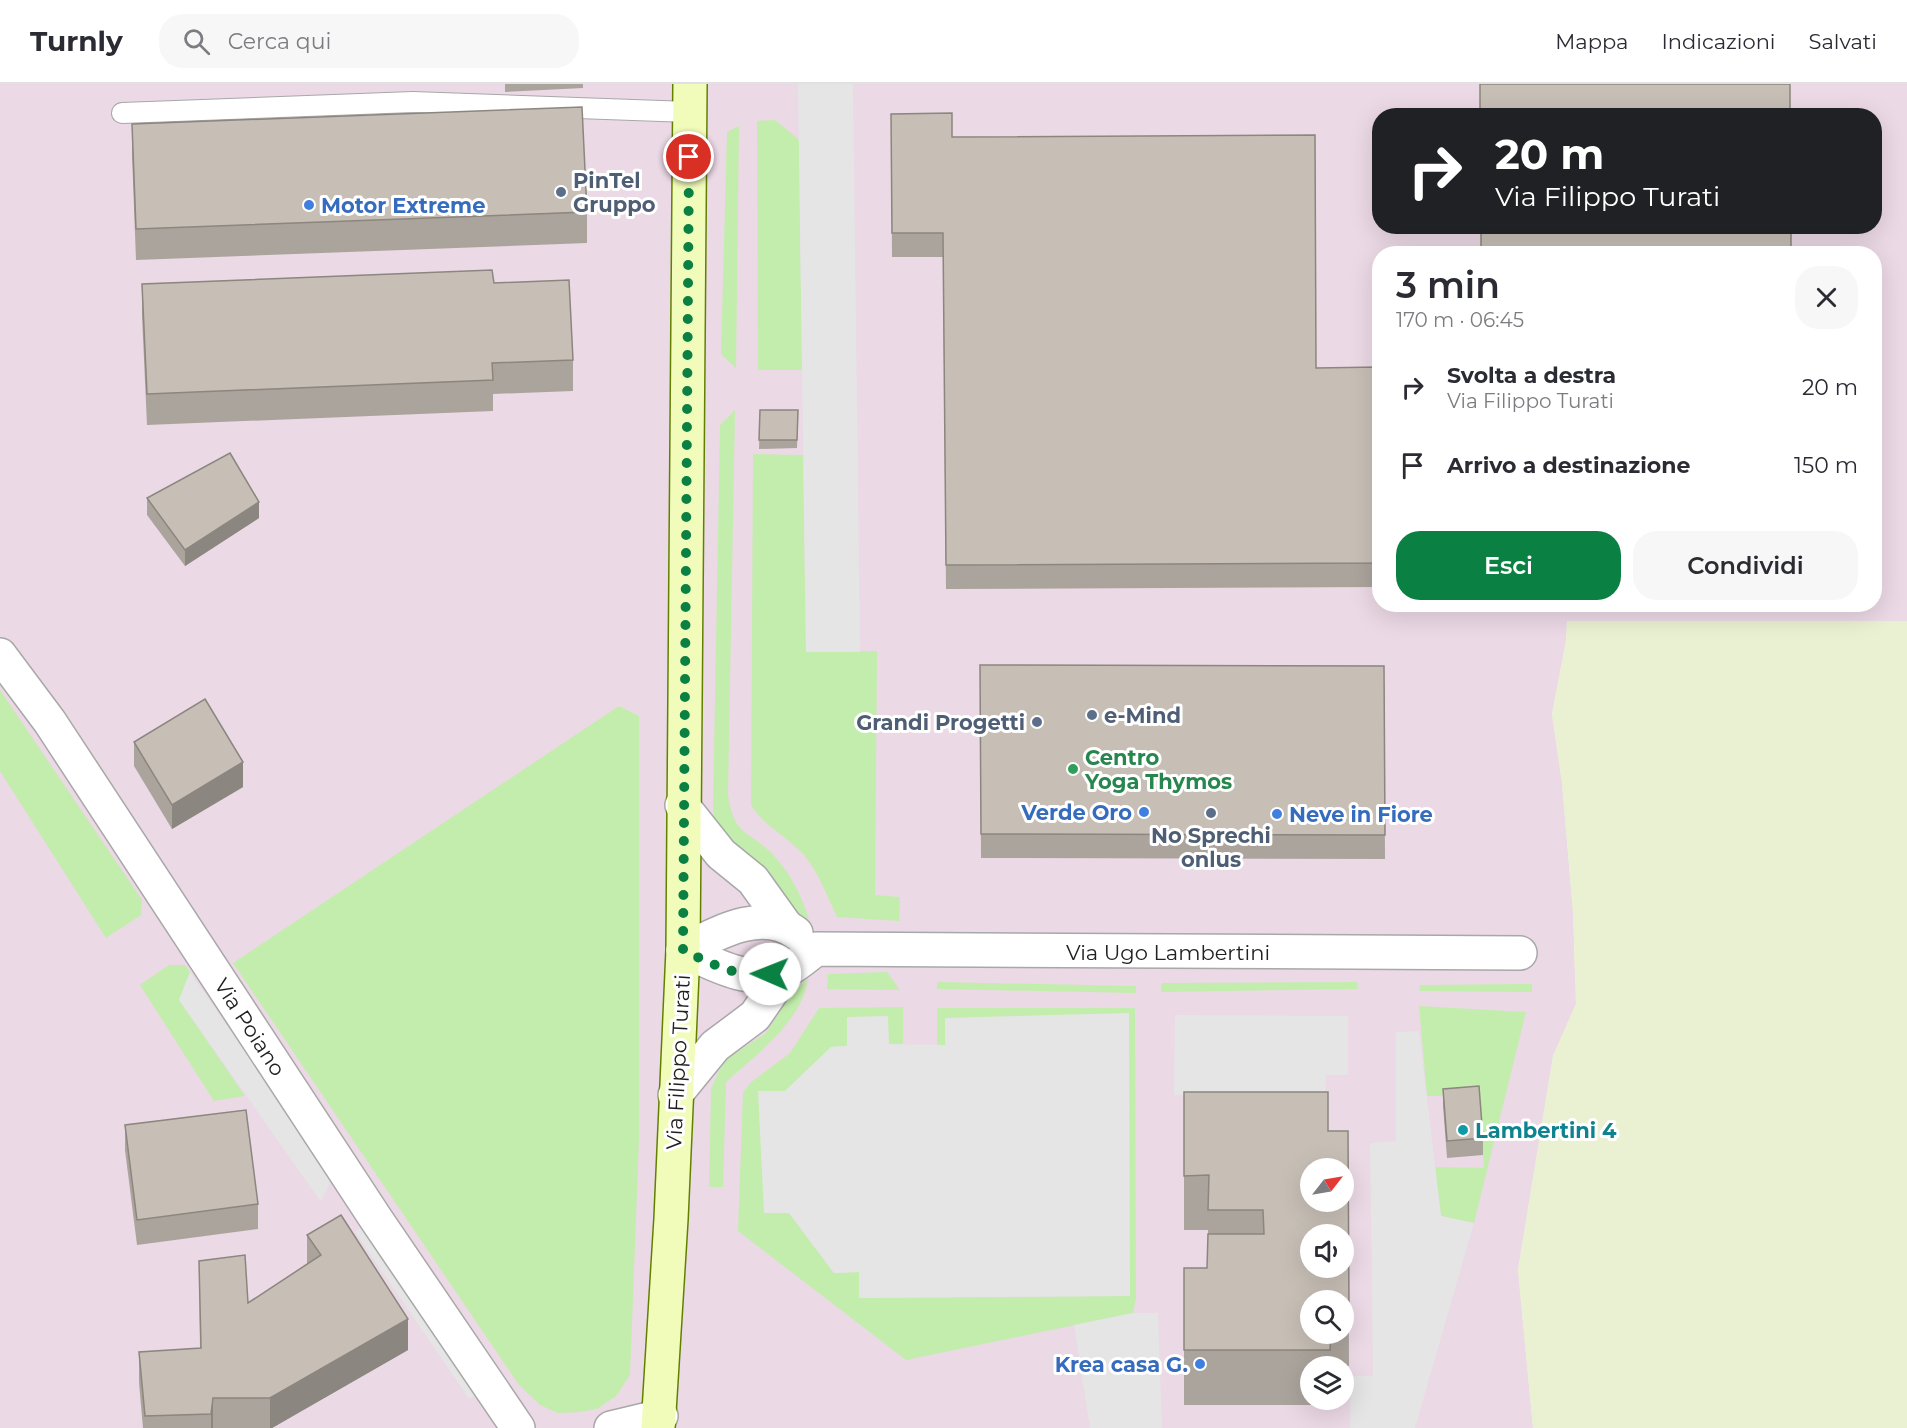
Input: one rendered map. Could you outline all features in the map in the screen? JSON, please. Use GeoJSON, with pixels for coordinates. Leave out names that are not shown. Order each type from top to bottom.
{"type":"FeatureCollection","features":[{"type":"Feature","properties":{"kind":"main road","name":"Via Filippo Turati"},"geometry":{"type":"LineString","coordinates":[[660,1422],[683,950],[682,805],[689,98]]}},
{"type":"Feature","properties":{"kind":"street","name":"Via Poiano"},"geometry":{"type":"LineString","coordinates":[[0,654],[50,722],[376,1219],[518,1428]]}},
{"type":"Feature","properties":{"kind":"street"},"geometry":{"type":"LineString","coordinates":[[675,1095],[715,1046],[754,1016],[786,970],[816,949],[786,926],[753,880],[721,854],[682,805]]}},
{"type":"Feature","properties":{"kind":"street"},"geometry":{"type":"LineString","coordinates":[[683,950],[726,929],[752,922],[786,926]]}},
{"type":"Feature","properties":{"kind":"street","name":"Via Ugo Lambertini"},"geometry":{"type":"LineString","coordinates":[[816,949],[1520,953]]}},
{"type":"Feature","properties":{"kind":"street"},"geometry":{"type":"LineString","coordinates":[[683,950],[718,966],[753,977],[786,970]]}},
{"type":"Feature","properties":{"kind":"street","name":"Via Poiano"},"geometry":{"type":"LineString","coordinates":[[501,1400],[544,1428]]}},
{"type":"Feature","properties":{"kind":"street"},"geometry":{"type":"LineString","coordinates":[[611,1428],[660,1422]]}},
{"type":"Feature","properties":{"kind":"lane"},"geometry":{"type":"LineString","coordinates":[[122,113],[413,102],[689,98]]}},
{"type":"Feature","properties":{"kind":"shaded area"},"geometry":{"type":"Polygon","coordinates":[[[0,84],[1907,84],[1907,621],[1567,621],[1566,641],[1552,714],[1562,783],[1573,912],[1576,1004],[1553,1056],[1518,1270],[1533,1428],[0,1428],[0,84]]]}},
{"type":"Feature","properties":{"kind":"shaded area"},"geometry":{"type":"Polygon","coordinates":[[[798,84],[853,84],[860,652],[806,652],[798,84]]]}},
{"type":"Feature","properties":{"kind":"shaded area"},"geometry":{"type":"Polygon","coordinates":[[[190,972],[332,1178],[321,1202],[179,1000],[190,972]]]}},
{"type":"Feature","properties":{"kind":"shaded area"},"geometry":{"type":"Polygon","coordinates":[[[1129,1013],[1130,1296],[859,1298],[859,1272],[834,1273],[789,1213],[764,1213],[758,1091],[785,1091],[831,1047],[847,1046],[847,1017],[888,1016],[889,1044],[945,1045],[945,1018],[1129,1013]]]}},
{"type":"Feature","properties":{"kind":"shaded area"},"geometry":{"type":"Polygon","coordinates":[[[1175,1015],[1348,1016],[1348,1075],[1326,1075],[1325,1096],[1174,1095],[1175,1015]]]}},
{"type":"Feature","properties":{"kind":"shaded area"},"geometry":{"type":"Polygon","coordinates":[[[1419,1031],[1441,1216],[1474,1223],[1415,1428],[1350,1428],[1350,1410],[1354,1410],[1354,1376],[1373,1376],[1370,1143],[1396,1141],[1396,1032],[1419,1031]]]}},
{"type":"Feature","properties":{"kind":"shaded area"},"geometry":{"type":"Polygon","coordinates":[[[365,1224],[479,1393],[469,1399],[355,1232],[365,1224]]]}},
{"type":"Feature","properties":{"kind":"shaded area"},"geometry":{"type":"Polygon","coordinates":[[[1133,1313],[1158,1313],[1162,1428],[1090,1428],[1074,1325],[1133,1313]]]}},
{"type":"Feature","properties":{"kind":"green space"},"geometry":{"type":"Polygon","coordinates":[[[775,120],[799,140],[802,370],[758,370],[757,121],[775,120]]]}},
{"type":"Feature","properties":{"kind":"green space"},"geometry":{"type":"Polygon","coordinates":[[[739,126],[736,368],[721,354],[727,132],[739,126]]]}},
{"type":"Feature","properties":{"kind":"green space"},"geometry":{"type":"Polygon","coordinates":[[[735,410],[728,794],[731,809],[739,827],[767,849],[782,865],[796,887],[809,920],[793,910],[770,874],[727,838],[715,824],[713,808],[720,425],[735,410]]]}},
{"type":"Feature","properties":{"kind":"green space"},"geometry":{"type":"Polygon","coordinates":[[[753,454],[803,455],[806,652],[877,651],[875,895],[900,897],[899,921],[837,917],[818,877],[804,855],[762,819],[751,805],[753,454]]]}},
{"type":"Feature","properties":{"kind":"green space"},"geometry":{"type":"Polygon","coordinates":[[[1567,621],[1907,621],[1907,1428],[1533,1428],[1518,1270],[1553,1056],[1576,1004],[1573,912],[1562,783],[1552,714],[1566,641],[1567,621]]]}},
{"type":"Feature","properties":{"kind":"green space"},"geometry":{"type":"Polygon","coordinates":[[[0,690],[142,900],[141,915],[106,938],[0,771],[0,690]]]}},
{"type":"Feature","properties":{"kind":"green space"},"geometry":{"type":"Polygon","coordinates":[[[619,706],[639,716],[639,1138],[630,1375],[616,1396],[597,1409],[558,1413],[540,1405],[519,1385],[233,963],[619,706]]]}},
{"type":"Feature","properties":{"kind":"green space"},"geometry":{"type":"Polygon","coordinates":[[[169,965],[185,965],[190,972],[179,1000],[245,1096],[214,1101],[140,985],[169,965]]]}},
{"type":"Feature","properties":{"kind":"green space"},"geometry":{"type":"Polygon","coordinates":[[[887,972],[900,990],[827,989],[828,974],[887,972]]]}},
{"type":"Feature","properties":{"kind":"green space"},"geometry":{"type":"Polygon","coordinates":[[[808,979],[797,1009],[787,1023],[764,1049],[726,1082],[723,1187],[709,1187],[711,1089],[719,1071],[727,1059],[766,1033],[791,994],[808,979]]]}},
{"type":"Feature","properties":{"kind":"green space"},"geometry":{"type":"Polygon","coordinates":[[[937,982],[1136,986],[1136,993],[937,989],[937,982]]]}},
{"type":"Feature","properties":{"kind":"green space"},"geometry":{"type":"Polygon","coordinates":[[[1357,982],[1358,989],[1161,992],[1162,983],[1357,982]]]}},
{"type":"Feature","properties":{"kind":"green space"},"geometry":{"type":"Polygon","coordinates":[[[1532,984],[1532,992],[1420,991],[1419,985],[1532,984]]]}},
{"type":"Feature","properties":{"kind":"green space"},"geometry":{"type":"Polygon","coordinates":[[[1419,1006],[1526,1012],[1474,1223],[1441,1216],[1435,1167],[1484,1168],[1478,1096],[1427,1096],[1419,1006]]]}},
{"type":"Feature","properties":{"kind":"green space"},"geometry":{"type":"Polygon","coordinates":[[[903,1007],[903,1044],[889,1044],[847,1017],[847,1046],[831,1047],[785,1091],[789,1213],[834,1273],[859,1272],[859,1298],[1129,1296],[945,1018],[946,1045],[937,1045],[937,1008],[1135,1008],[1136,1298],[1133,1313],[906,1360],[738,1231],[743,1093],[750,1083],[790,1053],[819,1008],[903,1007]]]}},
{"type":"Feature","properties":{"kind":"building"},"geometry":{"type":"Polygon","coordinates":[[[1480,84],[1790,84],[1790,108],[1480,108],[1480,84]]]}},
{"type":"Feature","properties":{"kind":"building"},"geometry":{"type":"Polygon","coordinates":[[[582,107],[587,212],[136,229],[132,124],[582,107]]]}},
{"type":"Feature","properties":{"kind":"building"},"geometry":{"type":"Polygon","coordinates":[[[952,113],[952,137],[1315,135],[1316,368],[1372,367],[1372,563],[946,565],[943,233],[892,233],[891,114],[952,113]]]}},
{"type":"Feature","properties":{"kind":"building"},"geometry":{"type":"Polygon","coordinates":[[[1481,234],[1791,234],[1791,246],[1481,246],[1481,234]]]}},
{"type":"Feature","properties":{"kind":"building"},"geometry":{"type":"Polygon","coordinates":[[[492,270],[494,283],[569,280],[573,360],[492,363],[493,380],[147,394],[142,284],[492,270]]]}},
{"type":"Feature","properties":{"kind":"building"},"geometry":{"type":"Polygon","coordinates":[[[760,410],[798,410],[797,440],[759,440],[760,410]]]}},
{"type":"Feature","properties":{"kind":"building"},"geometry":{"type":"Polygon","coordinates":[[[230,453],[259,502],[185,550],[147,498],[230,453]]]}},
{"type":"Feature","properties":{"kind":"building"},"geometry":{"type":"Polygon","coordinates":[[[980,665],[1384,666],[1385,835],[981,834],[980,665]]]}},
{"type":"Feature","properties":{"kind":"building"},"geometry":{"type":"Polygon","coordinates":[[[205,699],[243,762],[172,805],[134,742],[205,699]]]}},
{"type":"Feature","properties":{"kind":"building","name":"Lambertini 4"},"geometry":{"type":"Polygon","coordinates":[[[1479,1086],[1483,1138],[1447,1141],[1443,1089],[1479,1086]]]}},
{"type":"Feature","properties":{"kind":"building"},"geometry":{"type":"Polygon","coordinates":[[[1184,1092],[1328,1092],[1328,1131],[1348,1131],[1348,1158],[1300,1158],[1300,1212],[1348,1212],[1349,1224],[1300,1224],[1300,1278],[1349,1278],[1349,1290],[1300,1290],[1300,1344],[1330,1344],[1330,1350],[1184,1350],[1184,1268],[1207,1268],[1208,1234],[1264,1234],[1263,1210],[1208,1210],[1209,1175],[1184,1176],[1184,1092]]]}},
{"type":"Feature","properties":{"kind":"building"},"geometry":{"type":"Polygon","coordinates":[[[246,1110],[258,1204],[137,1220],[125,1125],[246,1110]]]}},
{"type":"Feature","properties":{"kind":"building"},"geometry":{"type":"Polygon","coordinates":[[[341,1215],[408,1319],[270,1398],[213,1398],[211,1414],[145,1416],[139,1352],[201,1348],[199,1261],[245,1255],[248,1303],[321,1255],[307,1235],[341,1215]]]}},
{"type":"Feature","properties":{"kind":"place","name":"PinTel Gruppo"},"geometry":{"type":"Point","coordinates":[561,192]}},
{"type":"Feature","properties":{"kind":"place","name":"Motor Extreme"},"geometry":{"type":"Point","coordinates":[309,205]}},
{"type":"Feature","properties":{"kind":"place","name":"e-Mind"},"geometry":{"type":"Point","coordinates":[1092,715]}},
{"type":"Feature","properties":{"kind":"place","name":"Grandi Progetti"},"geometry":{"type":"Point","coordinates":[1037,722]}},
{"type":"Feature","properties":{"kind":"place","name":"Centro Yoga Thymos"},"geometry":{"type":"Point","coordinates":[1073,769]}},
{"type":"Feature","properties":{"kind":"place","name":"Verde Oro"},"geometry":{"type":"Point","coordinates":[1144,812]}},
{"type":"Feature","properties":{"kind":"place","name":"No Sprechi onlus"},"geometry":{"type":"Point","coordinates":[1211,813]}},
{"type":"Feature","properties":{"kind":"place","name":"Neve in Fiore"},"geometry":{"type":"Point","coordinates":[1277,814]}},
{"type":"Feature","properties":{"kind":"place","name":"Lambertini 4"},"geometry":{"type":"Point","coordinates":[1463,1130]}},
{"type":"Feature","properties":{"kind":"place","name":"Krea casa G."},"geometry":{"type":"Point","coordinates":[1200,1364]}},
{"type":"Feature","properties":{"kind":"route"},"geometry":{"type":"LineString","coordinates":[[689,157],[682,805],[683,950],[718,966],[753,977],[770,974]]}}]}
